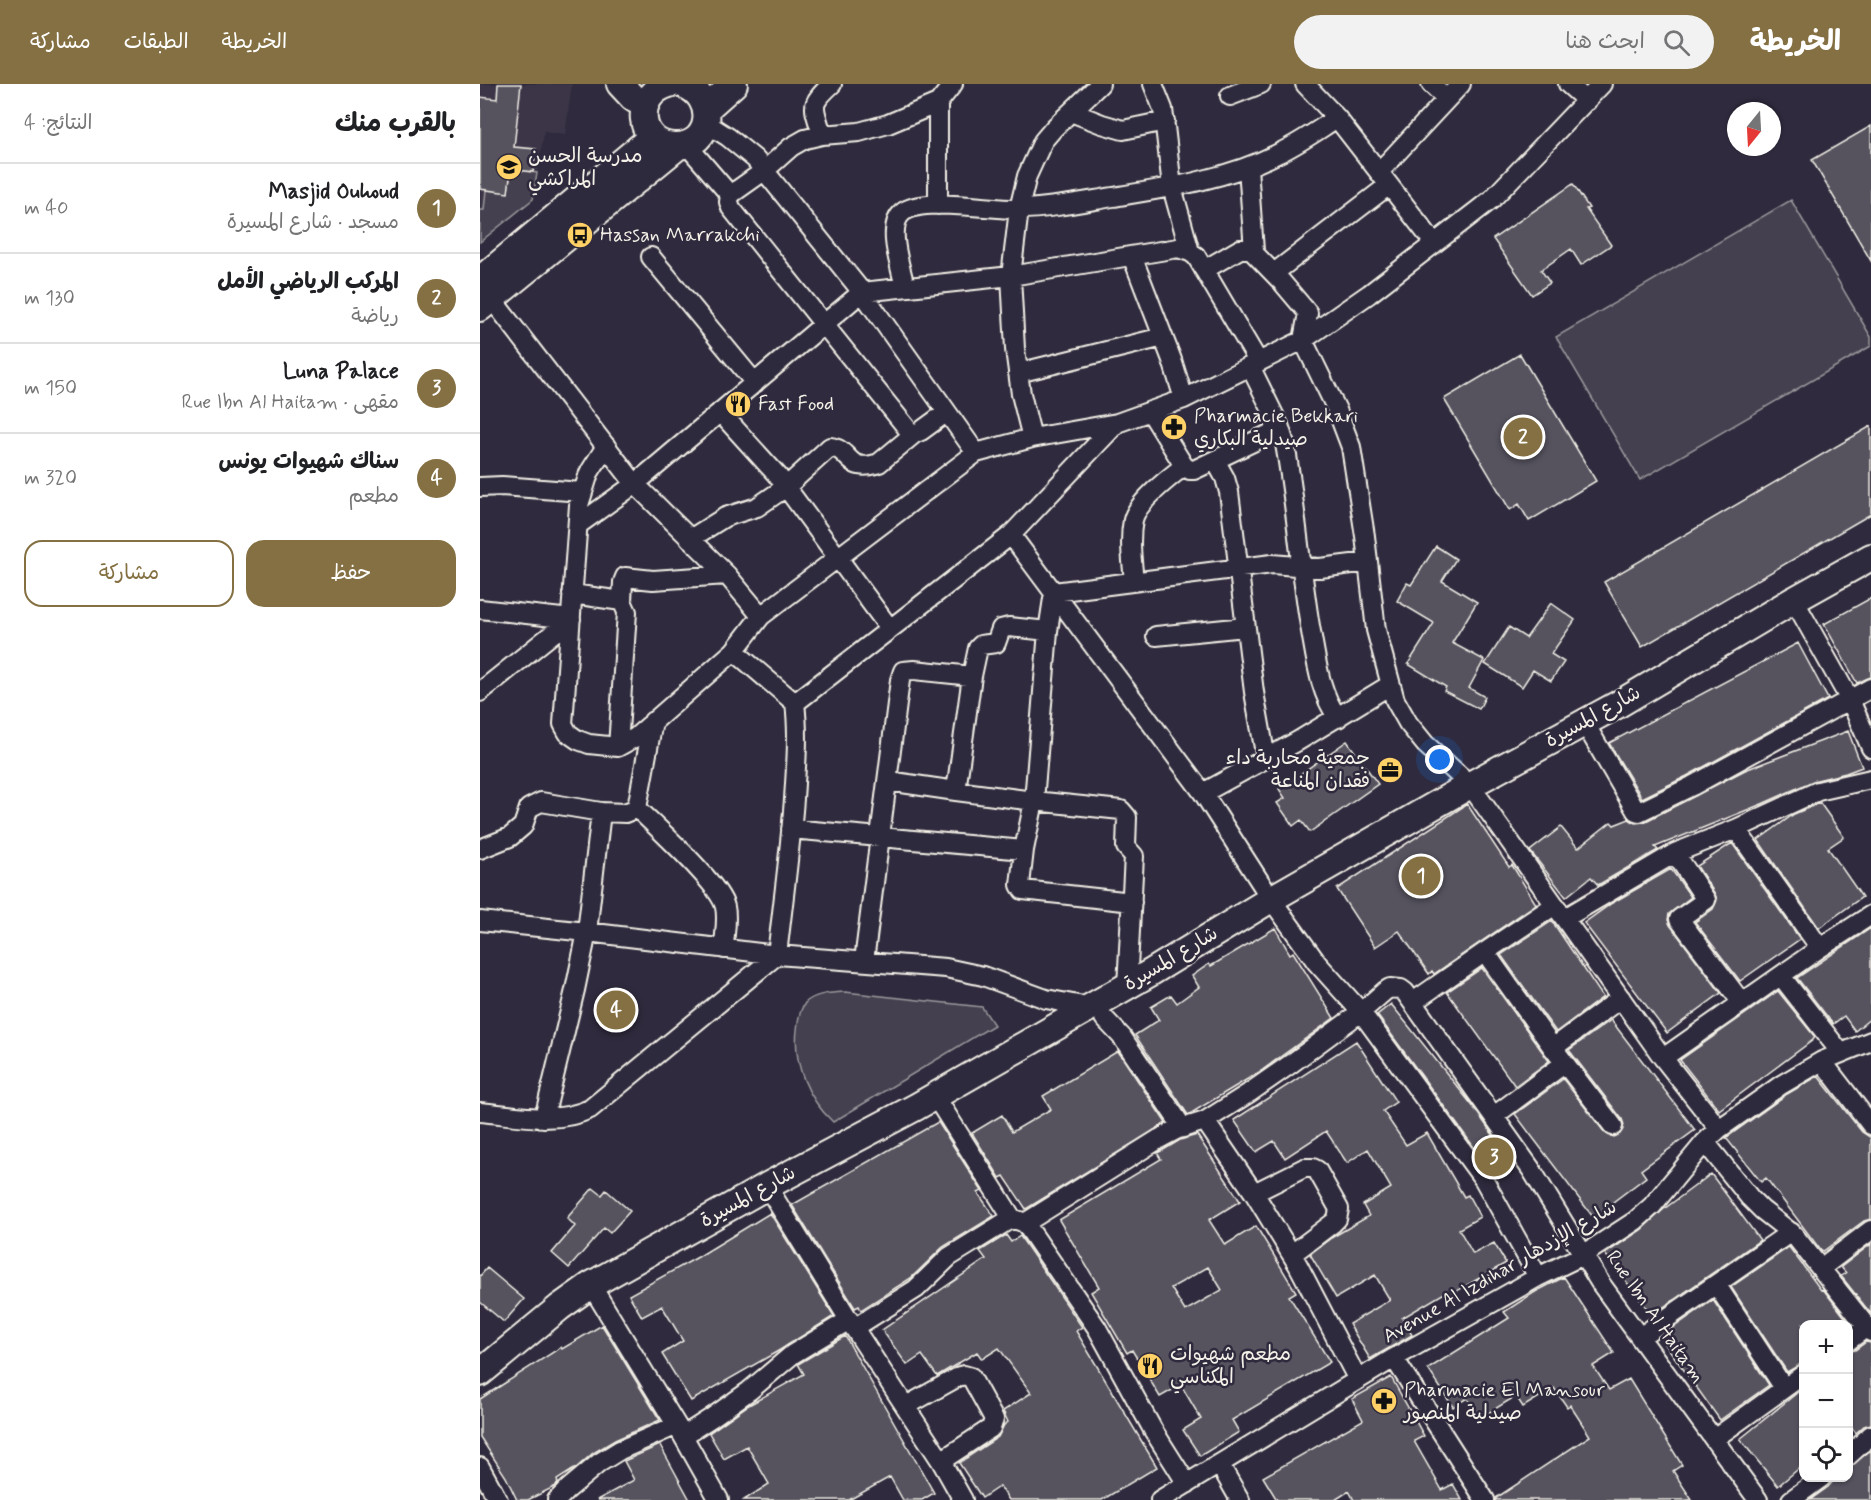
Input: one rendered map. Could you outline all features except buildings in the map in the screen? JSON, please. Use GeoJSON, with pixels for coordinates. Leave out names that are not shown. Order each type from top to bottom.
{"type":"FeatureCollection","features":[{"type":"Feature","properties":{"kind":"street"},"geometry":{"type":"LineString","coordinates":[[620,84],[633,98],[645,106]]}},
{"type":"Feature","properties":{"kind":"street"},"geometry":{"type":"LineString","coordinates":[[483,293],[682,146],[695,140],[702,132],[706,116],[703,100],[697,92],[677,84],[653,92],[645,106],[643,117],[646,128],[661,143],[682,146],[730,195]]}},
{"type":"Feature","properties":{"kind":"street"},"geometry":{"type":"LineString","coordinates":[[706,116],[734,84]]}},
{"type":"Feature","properties":{"kind":"street"},"geometry":{"type":"LineString","coordinates":[[822,135],[814,106],[817,98],[832,84]]}},
{"type":"Feature","properties":{"kind":"street"},"geometry":{"type":"LineString","coordinates":[[914,434],[824,326],[729,202],[730,195],[764,171],[791,147],[805,139],[859,132],[888,124],[938,103],[953,84]]}},
{"type":"Feature","properties":{"kind":"street"},"geometry":{"type":"LineString","coordinates":[[1153,84],[1165,121],[1173,187],[1190,252]]}},
{"type":"Feature","properties":{"kind":"street"},"geometry":{"type":"LineString","coordinates":[[1230,96],[1262,84]]}},
{"type":"Feature","properties":{"kind":"street"},"geometry":{"type":"LineString","coordinates":[[1305,84],[1337,118],[1434,243]]}},
{"type":"Feature","properties":{"kind":"street"},"geometry":{"type":"LineString","coordinates":[[1431,84],[1446,99]]}},
{"type":"Feature","properties":{"kind":"street"},"geometry":{"type":"LineString","coordinates":[[1274,273],[1384,179],[1446,99],[1461,84]]}},
{"type":"Feature","properties":{"kind":"street"},"geometry":{"type":"LineString","coordinates":[[1568,84],[1587,101]]}},
{"type":"Feature","properties":{"kind":"street"},"geometry":{"type":"LineString","coordinates":[[606,446],[589,473],[579,505],[563,724],[568,733],[578,740],[589,744],[618,747],[636,737],[734,651],[761,616],[976,453],[1032,438],[1117,423],[1184,399],[1303,340],[1369,294],[1492,199],[1602,84]]}},
{"type":"Feature","properties":{"kind":"street"},"geometry":{"type":"LineString","coordinates":[[1032,438],[1015,349],[1011,276],[1019,209],[1027,176],[1043,141],[1071,112],[1089,87]]}},
{"type":"Feature","properties":{"kind":"street"},"geometry":{"type":"LineString","coordinates":[[938,103],[938,205]]}},
{"type":"Feature","properties":{"kind":"street"},"geometry":{"type":"LineString","coordinates":[[1071,112],[1123,130],[1165,121]]}},
{"type":"Feature","properties":{"kind":"street"},"geometry":{"type":"LineString","coordinates":[[706,116],[742,147],[764,171],[862,292],[976,453]]}},
{"type":"Feature","properties":{"kind":"street"},"geometry":{"type":"LineString","coordinates":[[905,287],[894,231],[900,215],[912,206],[1019,209],[1088,201],[1173,187],[1248,167],[1295,145],[1337,118]]}},
{"type":"Feature","properties":{"kind":"street"},"geometry":{"type":"LineString","coordinates":[[483,293],[652,136]]}},
{"type":"Feature","properties":{"kind":"street"},"geometry":{"type":"LineString","coordinates":[[1248,167],[1254,251]]}},
{"type":"Feature","properties":{"kind":"street"},"geometry":{"type":"LineString","coordinates":[[578,525],[635,484],[862,292],[1011,276],[1178,248],[1196,256],[1204,270],[1254,364],[1280,429],[1289,469],[1312,635],[1324,694],[1338,718]]}},
{"type":"Feature","properties":{"kind":"street"},"geometry":{"type":"LineString","coordinates":[[1204,270],[1240,249],[1254,251],[1308,313],[1303,340],[1352,447],[1376,630],[1395,700],[1408,723],[1425,744],[1470,785],[1663,1058],[1719,1129]]}},
{"type":"Feature","properties":{"kind":"street"},"geometry":{"type":"LineString","coordinates":[[1132,256],[1184,399]]}},
{"type":"Feature","properties":{"kind":"street"},"geometry":{"type":"LineString","coordinates":[[651,257],[755,383]]}},
{"type":"Feature","properties":{"kind":"street"},"geometry":{"type":"LineString","coordinates":[[483,293],[635,484],[727,575],[761,616]]}},
{"type":"Feature","properties":{"kind":"street"},"geometry":{"type":"LineString","coordinates":[[1018,373],[1163,337]]}},
{"type":"Feature","properties":{"kind":"street"},"geometry":{"type":"LineString","coordinates":[[1150,411],[1184,466],[1194,470],[1280,429]]}},
{"type":"Feature","properties":{"kind":"street"},"geometry":{"type":"LineString","coordinates":[[720,412],[786,487],[890,629]]}},
{"type":"Feature","properties":{"kind":"street"},"geometry":{"type":"LineString","coordinates":[[690,539],[725,517],[757,507],[786,487],[831,447],[841,451],[857,465],[879,463],[914,434],[947,412]]}},
{"type":"Feature","properties":{"kind":"street"},"geometry":{"type":"LineString","coordinates":[[795,703],[1011,535],[1117,423]]}},
{"type":"Feature","properties":{"kind":"street"},"geometry":{"type":"LineString","coordinates":[[1215,460],[1225,478],[1229,492],[1254,692],[1266,759]]}},
{"type":"Feature","properties":{"kind":"street"},"geometry":{"type":"LineString","coordinates":[[1134,581],[1131,548],[1133,518],[1154,490],[1184,466]]}},
{"type":"Feature","properties":{"kind":"street"},"geometry":{"type":"LineString","coordinates":[[480,487],[502,486],[582,492]]}},
{"type":"Feature","properties":{"kind":"street"},"geometry":{"type":"LineString","coordinates":[[1011,535],[1203,793],[1271,899],[1317,963],[1361,1012],[1484,1180],[1538,1276]]}},
{"type":"Feature","properties":{"kind":"street","name":"شارع المسيرة"},"geometry":{"type":"LineString","coordinates":[[480,1373],[560,1306],[591,1285],[767,1186],[1096,1013],[1127,986],[1271,899],[1871,557]]}},
{"type":"Feature","properties":{"kind":"street"},"geometry":{"type":"LineString","coordinates":[[1054,592],[1238,567],[1272,564],[1320,568],[1368,562]]}},
{"type":"Feature","properties":{"kind":"street"},"geometry":{"type":"LineString","coordinates":[[618,747],[627,612],[622,601],[625,577],[653,580],[727,575]]}},
{"type":"Feature","properties":{"kind":"street"},"geometry":{"type":"LineString","coordinates":[[1054,592],[1048,631],[1034,801],[1024,850],[1020,885],[1023,890],[1132,902]]}},
{"type":"Feature","properties":{"kind":"street"},"geometry":{"type":"LineString","coordinates":[[572,594],[622,601]]}},
{"type":"Feature","properties":{"kind":"street"},"geometry":{"type":"LineString","coordinates":[[1794,600],[1850,699],[1871,748]]}},
{"type":"Feature","properties":{"kind":"street"},"geometry":{"type":"LineString","coordinates":[[480,609],[571,619]]}},
{"type":"Feature","properties":{"kind":"street"},"geometry":{"type":"LineString","coordinates":[[480,692],[571,619]]}},
{"type":"Feature","properties":{"kind":"street"},"geometry":{"type":"LineString","coordinates":[[956,790],[978,648],[981,645],[996,643],[1001,629],[1009,627],[1048,631]]}},
{"type":"Feature","properties":{"kind":"street"},"geometry":{"type":"LineString","coordinates":[[1156,636],[1245,627]]}},
{"type":"Feature","properties":{"kind":"street"},"geometry":{"type":"LineString","coordinates":[[480,1112],[544,1118],[574,1116],[590,1109],[777,955],[797,753],[795,703],[734,651]]}},
{"type":"Feature","properties":{"kind":"street"},"geometry":{"type":"LineString","coordinates":[[864,961],[903,671],[972,676]]}},
{"type":"Feature","properties":{"kind":"street"},"geometry":{"type":"LineString","coordinates":[[1203,793],[1338,718],[1390,685]]}},
{"type":"Feature","properties":{"kind":"street"},"geometry":{"type":"LineString","coordinates":[[1584,722],[1636,811],[1639,812],[1692,786],[1871,688]]}},
{"type":"Feature","properties":{"kind":"street"},"geometry":{"type":"LineString","coordinates":[[637,808],[653,721]]}},
{"type":"Feature","properties":{"kind":"street"},"geometry":{"type":"LineString","coordinates":[[1413,1002],[1485,952],[1675,853],[1736,829],[1818,791],[1871,781],[1871,773]]}},
{"type":"Feature","properties":{"kind":"street"},"geometry":{"type":"LineString","coordinates":[[888,781],[1034,801],[1121,810],[1127,817],[1126,847],[1134,856],[1127,986]]}},
{"type":"Feature","properties":{"kind":"street"},"geometry":{"type":"LineString","coordinates":[[480,849],[510,837],[523,826],[529,808],[541,802],[601,812],[625,813],[637,808]]}},
{"type":"Feature","properties":{"kind":"street"},"geometry":{"type":"LineString","coordinates":[[637,808],[706,877],[722,898],[726,910],[724,949]]}},
{"type":"Feature","properties":{"kind":"street"},"geometry":{"type":"LineString","coordinates":[[544,1118],[587,932],[601,812]]}},
{"type":"Feature","properties":{"kind":"street"},"geometry":{"type":"LineString","coordinates":[[791,829],[1024,850]]}},
{"type":"Feature","properties":{"kind":"street"},"geometry":{"type":"LineString","coordinates":[[1736,829],[1820,948]]}},
{"type":"Feature","properties":{"kind":"street"},"geometry":{"type":"LineString","coordinates":[[1675,853],[1706,900],[1679,920],[1742,1003]]}},
{"type":"Feature","properties":{"kind":"street"},"geometry":{"type":"LineString","coordinates":[[1663,1058],[1871,915]]}},
{"type":"Feature","properties":{"kind":"street"},"geometry":{"type":"LineString","coordinates":[[480,921],[777,955],[946,968],[982,976],[1046,999],[1096,1013],[1122,1037],[1183,1128]]}},
{"type":"Feature","properties":{"kind":"street"},"geometry":{"type":"LineString","coordinates":[[1485,952],[1553,1048],[1613,1126]]}},
{"type":"Feature","properties":{"kind":"street"},"geometry":{"type":"LineString","coordinates":[[1781,976],[1841,1053]]}},
{"type":"Feature","properties":{"kind":"street","name":"Rue Ibn Al Haitam"},"geometry":{"type":"LineString","coordinates":[[1361,1012],[1390,988],[1406,992],[1547,1193],[1601,1284],[1758,1500]]}},
{"type":"Feature","properties":{"kind":"street"},"geometry":{"type":"LineString","coordinates":[[1553,1048],[1621,998]]}},
{"type":"Feature","properties":{"kind":"street"},"geometry":{"type":"LineString","coordinates":[[557,1500],[599,1464],[620,1450],[711,1418],[749,1391],[793,1354],[916,1289],[949,1257],[1159,1139],[1205,1121],[1285,1069],[1361,1012]]}},
{"type":"Feature","properties":{"kind":"street","name":"Avenue Al Izdihar شارع الإزدهار"},"geometry":{"type":"LineString","coordinates":[[1171,1496],[1394,1358],[1538,1276],[1583,1255],[1635,1221],[1652,1206],[1705,1142],[1719,1129],[1781,1085],[1822,1061],[1871,1041]]}},
{"type":"Feature","properties":{"kind":"street"},"geometry":{"type":"LineString","coordinates":[[1822,1061],[1868,1117]]}},
{"type":"Feature","properties":{"kind":"street"},"geometry":{"type":"LineString","coordinates":[[1494,1116],[1565,1063]]}},
{"type":"Feature","properties":{"kind":"street"},"geometry":{"type":"LineString","coordinates":[[935,1096],[1018,1220],[1097,1328],[1153,1430],[1171,1496]]}},
{"type":"Feature","properties":{"kind":"street"},"geometry":{"type":"LineString","coordinates":[[1205,1121],[1292,1254],[1358,1380]]}},
{"type":"Feature","properties":{"kind":"street"},"geometry":{"type":"LineString","coordinates":[[1705,1142],[1750,1198],[1791,1232],[1869,1330],[1853,1338]]}},
{"type":"Feature","properties":{"kind":"street"},"geometry":{"type":"LineString","coordinates":[[1254,1193],[1304,1168],[1317,1170],[1339,1209],[1339,1214],[1334,1223],[1292,1254]]}},
{"type":"Feature","properties":{"kind":"street"},"geometry":{"type":"LineString","coordinates":[[767,1186],[852,1324],[941,1461],[963,1500]]}},
{"type":"Feature","properties":{"kind":"street"},"geometry":{"type":"LineString","coordinates":[[1821,1268],[1871,1230]]}},
{"type":"Feature","properties":{"kind":"street"},"geometry":{"type":"LineString","coordinates":[[1640,1337],[1791,1232]]}},
{"type":"Feature","properties":{"kind":"street"},"geometry":{"type":"LineString","coordinates":[[1716,1284],[1784,1388]]}},
{"type":"Feature","properties":{"kind":"street"},"geometry":{"type":"LineString","coordinates":[[591,1285],[719,1500]]}},
{"type":"Feature","properties":{"kind":"street"},"geometry":{"type":"LineString","coordinates":[[1394,1358],[1485,1500]]}},
{"type":"Feature","properties":{"kind":"street"},"geometry":{"type":"LineString","coordinates":[[906,1406],[960,1376],[971,1377],[993,1415],[993,1424],[991,1428],[941,1461]]}},
{"type":"Feature","properties":{"kind":"street"},"geometry":{"type":"LineString","coordinates":[[1714,1439],[1799,1377]]}},
{"type":"Feature","properties":{"kind":"street"},"geometry":{"type":"LineString","coordinates":[[1853,1451],[1871,1435]]}},
{"type":"Feature","properties":{"kind":"street"},"geometry":{"type":"LineString","coordinates":[[1220,1465],[1240,1500]]}},
{"type":"Feature","properties":{"kind":"street"},"geometry":{"type":"LineString","coordinates":[[480,1467],[498,1500]]}},
{"type":"Feature","properties":{"kind":"street"},"geometry":{"type":"LineString","coordinates":[[1791,1500],[1816,1482]]}},
{"type":"Feature","properties":{"kind":"shaded area","name":"مدرسة الحسن المراكشي"},"geometry":{"type":"Polygon","coordinates":[[[480,84],[572,84],[565,135],[544,132],[533,199],[480,242],[480,84]]]}},
{"type":"Feature","properties":{"kind":"shaded area"},"geometry":{"type":"Polygon","coordinates":[[[511,169],[537,173],[533,199],[480,242],[480,210],[484,210],[486,190],[508,192],[511,169]]]}},
{"type":"Feature","properties":{"kind":"shaded area"},"geometry":{"type":"Polygon","coordinates":[[[1791,200],[1871,337],[1871,346],[1640,480],[1556,337],[1791,200]]]}},
{"type":"Feature","properties":{"kind":"shaded area"},"geometry":{"type":"Polygon","coordinates":[[[845,992],[982,1007],[994,1025],[833,1122],[816,1103],[804,1080],[797,1055],[797,1030],[801,1009],[805,1003],[824,994],[845,992]]]}},
{"type":"Feature","properties":{"kind":"place","name":"مدرسة الحسن المراكشي"},"geometry":{"type":"Point","coordinates":[509,167]}},
{"type":"Feature","properties":{"kind":"place","name":"Hassan Marrakchi"},"geometry":{"type":"Point","coordinates":[580,235]}},
{"type":"Feature","properties":{"kind":"place","name":"Fast Food"},"geometry":{"type":"Point","coordinates":[738,404]}},
{"type":"Feature","properties":{"kind":"place","name":"Pharmacie Bekkari صيدلية البكاري"},"geometry":{"type":"Point","coordinates":[1174,427]}},
{"type":"Feature","properties":{"kind":"place","name":"المركب الرياضي الأمل"},"geometry":{"type":"Point","coordinates":[1523,437]}},
{"type":"Feature","properties":{"kind":"place","name":"جمعية محاربة داء فقدان المناعة"},"geometry":{"type":"Point","coordinates":[1390,770]}},
{"type":"Feature","properties":{"kind":"place","name":"Masjid Ouhoud"},"geometry":{"type":"Point","coordinates":[1421,876]}},
{"type":"Feature","properties":{"kind":"place","name":"سناك شهيوات يونس"},"geometry":{"type":"Point","coordinates":[616,1010]}},
{"type":"Feature","properties":{"kind":"place","name":"Luna Palace"},"geometry":{"type":"Point","coordinates":[1494,1157]}},
{"type":"Feature","properties":{"kind":"place","name":"مطعم شهيوات المكناسي"},"geometry":{"type":"Point","coordinates":[1150,1366]}},
{"type":"Feature","properties":{"kind":"place","name":"Pharmacie El Mansour صيدلية المنصور"},"geometry":{"type":"Point","coordinates":[1384,1401]}}]}
